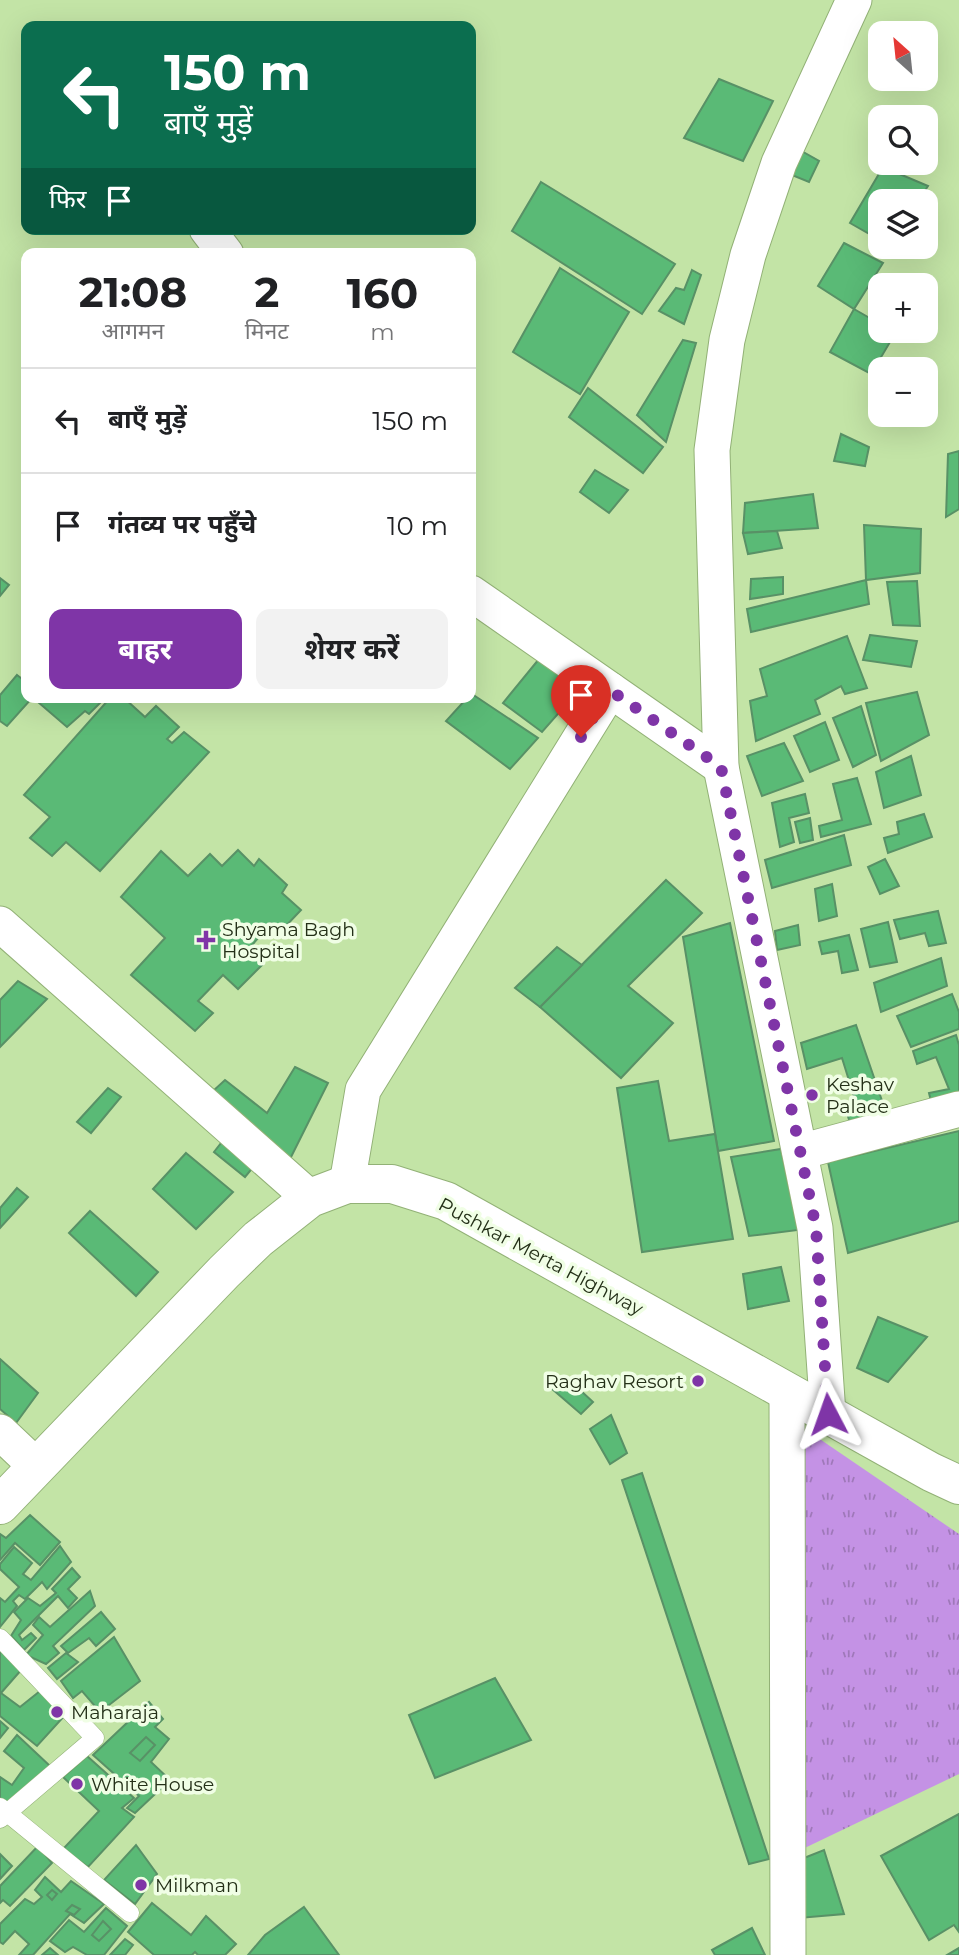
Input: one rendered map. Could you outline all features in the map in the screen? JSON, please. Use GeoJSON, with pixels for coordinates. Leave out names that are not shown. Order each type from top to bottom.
{"type":"FeatureCollection","features":[{"type":"Feature","properties":{"kind":"highway","name":"Pushkar Merta Highway"},"geometry":{"type":"LineString","coordinates":[[0,1505],[258,1239],[310,1198],[347,1184],[392,1184],[446,1201],[931,1472],[959,1485]]}},
{"type":"Feature","properties":{"kind":"street"},"geometry":{"type":"LineString","coordinates":[[828,1414],[816,1228],[721,767],[712,450],[727,340],[748,255],[779,163],[854,0]]}},
{"type":"Feature","properties":{"kind":"street"},"geometry":{"type":"LineString","coordinates":[[476,596],[721,767]]}},
{"type":"Feature","properties":{"kind":"street"},"geometry":{"type":"LineString","coordinates":[[347,1184],[363,1090],[610,690]]}},
{"type":"Feature","properties":{"kind":"street"},"geometry":{"type":"LineString","coordinates":[[0,923],[310,1198]]}},
{"type":"Feature","properties":{"kind":"street"},"geometry":{"type":"LineString","coordinates":[[800,1152],[959,1109]]}},
{"type":"Feature","properties":{"kind":"street"},"geometry":{"type":"LineString","coordinates":[[788,1392],[788,1955]]}},
{"type":"Feature","properties":{"kind":"street"},"geometry":{"type":"LineString","coordinates":[[0,1432],[37,1466]]}},
{"type":"Feature","properties":{"kind":"lane"},"geometry":{"type":"LineString","coordinates":[[0,1638],[95,1738],[2,1813],[130,1913]]}},
{"type":"Feature","properties":{"kind":"green space"},"geometry":{"type":"Polygon","coordinates":[[[805,1429],[959,1534],[959,1774],[788,1856],[805,1429]]]}},
{"type":"Feature","properties":{"kind":"building"},"geometry":{"type":"Polygon","coordinates":[[[719,79],[773,101],[743,161],[684,138],[719,79]]]}},
{"type":"Feature","properties":{"kind":"building"},"geometry":{"type":"Polygon","coordinates":[[[798,149],[819,161],[809,182],[787,173],[798,149]]]}},
{"type":"Feature","properties":{"kind":"building"},"geometry":{"type":"Polygon","coordinates":[[[878,175],[902,175],[928,186],[926,189],[870,189],[878,175]]]}},
{"type":"Feature","properties":{"kind":"building"},"geometry":{"type":"Polygon","coordinates":[[[541,182],[675,264],[642,314],[512,231],[541,182]]]}},
{"type":"Feature","properties":{"kind":"building"},"geometry":{"type":"Polygon","coordinates":[[[868,192],[868,233],[850,223],[868,192]]]}},
{"type":"Feature","properties":{"kind":"building"},"geometry":{"type":"Polygon","coordinates":[[[844,243],[868,255],[868,259],[883,263],[877,273],[868,273],[868,287],[854,309],[818,286],[844,243]]]}},
{"type":"Feature","properties":{"kind":"building"},"geometry":{"type":"Polygon","coordinates":[[[560,268],[629,312],[580,394],[513,352],[560,268]]]}},
{"type":"Feature","properties":{"kind":"building"},"geometry":{"type":"Polygon","coordinates":[[[692,270],[701,275],[684,324],[659,311],[676,288],[684,290],[692,270]]]}},
{"type":"Feature","properties":{"kind":"building"},"geometry":{"type":"Polygon","coordinates":[[[854,309],[868,317],[868,343],[889,343],[881,357],[868,357],[868,372],[830,352],[854,309]]]}},
{"type":"Feature","properties":{"kind":"building"},"geometry":{"type":"Polygon","coordinates":[[[683,340],[696,343],[666,442],[637,415],[683,340]]]}},
{"type":"Feature","properties":{"kind":"building"},"geometry":{"type":"Polygon","coordinates":[[[588,388],[663,447],[643,473],[569,417],[588,388]]]}},
{"type":"Feature","properties":{"kind":"building"},"geometry":{"type":"Polygon","coordinates":[[[841,434],[869,447],[865,466],[834,461],[841,434]]]}},
{"type":"Feature","properties":{"kind":"building"},"geometry":{"type":"Polygon","coordinates":[[[959,451],[959,509],[946,517],[948,454],[959,451]]]}},
{"type":"Feature","properties":{"kind":"building"},"geometry":{"type":"Polygon","coordinates":[[[595,470],[628,490],[609,513],[580,492],[595,470]]]}},
{"type":"Feature","properties":{"kind":"building"},"geometry":{"type":"Polygon","coordinates":[[[813,494],[818,528],[743,533],[745,503],[813,494]]]}},
{"type":"Feature","properties":{"kind":"building"},"geometry":{"type":"Polygon","coordinates":[[[864,525],[921,529],[920,573],[866,580],[864,525]]]}},
{"type":"Feature","properties":{"kind":"building"},"geometry":{"type":"Polygon","coordinates":[[[777,531],[782,548],[748,554],[743,533],[777,531]]]}},
{"type":"Feature","properties":{"kind":"building"},"geometry":{"type":"Polygon","coordinates":[[[783,577],[783,594],[750,599],[751,579],[783,577]]]}},
{"type":"Feature","properties":{"kind":"building"},"geometry":{"type":"Polygon","coordinates":[[[0,578],[9,585],[0,596],[0,578]]]}},
{"type":"Feature","properties":{"kind":"building"},"geometry":{"type":"Polygon","coordinates":[[[866,580],[869,604],[751,632],[747,609],[866,580]]]}},
{"type":"Feature","properties":{"kind":"building"},"geometry":{"type":"Polygon","coordinates":[[[917,581],[920,626],[893,625],[887,582],[917,581]]]}},
{"type":"Feature","properties":{"kind":"building"},"geometry":{"type":"Polygon","coordinates":[[[870,635],[917,641],[911,667],[863,660],[870,635]]]}},
{"type":"Feature","properties":{"kind":"building"},"geometry":{"type":"Polygon","coordinates":[[[847,636],[867,688],[845,694],[841,686],[815,700],[820,714],[756,741],[750,701],[767,696],[760,669],[847,636]]]}},
{"type":"Feature","properties":{"kind":"building"},"geometry":{"type":"Polygon","coordinates":[[[539,659],[578,691],[542,732],[503,703],[539,659]]]}},
{"type":"Feature","properties":{"kind":"building"},"geometry":{"type":"Polygon","coordinates":[[[17,675],[21,678],[21,703],[28,703],[7,726],[0,721],[0,695],[17,675]]]}},
{"type":"Feature","properties":{"kind":"building"},"geometry":{"type":"Polygon","coordinates":[[[917,692],[929,735],[881,761],[866,703],[917,692]]]}},
{"type":"Feature","properties":{"kind":"building"},"geometry":{"type":"Polygon","coordinates":[[[476,697],[538,738],[510,769],[446,721],[462,703],[476,703],[476,697]]]}},
{"type":"Feature","properties":{"kind":"building"},"geometry":{"type":"Polygon","coordinates":[[[39,703],[100,703],[89,714],[85,711],[67,727],[39,703]]]}},
{"type":"Feature","properties":{"kind":"building"},"geometry":{"type":"Polygon","coordinates":[[[106,703],[130,703],[145,717],[156,706],[179,727],[167,739],[172,743],[184,732],[209,752],[100,871],[66,842],[52,856],[30,838],[50,817],[24,795],[106,703]]]}},
{"type":"Feature","properties":{"kind":"building"},"geometry":{"type":"Polygon","coordinates":[[[861,706],[876,755],[853,767],[833,718],[861,706]]]}},
{"type":"Feature","properties":{"kind":"building"},"geometry":{"type":"Polygon","coordinates":[[[825,722],[839,760],[810,772],[794,736],[825,722]]]}},
{"type":"Feature","properties":{"kind":"building"},"geometry":{"type":"Polygon","coordinates":[[[784,743],[803,781],[762,796],[747,756],[784,743]]]}},
{"type":"Feature","properties":{"kind":"building"},"geometry":{"type":"Polygon","coordinates":[[[911,756],[921,795],[884,808],[876,772],[911,756]]]}},
{"type":"Feature","properties":{"kind":"building"},"geometry":{"type":"Polygon","coordinates":[[[857,778],[871,824],[821,837],[819,826],[842,820],[833,784],[857,778]]]}},
{"type":"Feature","properties":{"kind":"building"},"geometry":{"type":"Polygon","coordinates":[[[805,794],[809,813],[789,818],[794,842],[780,847],[772,803],[805,794]]]}},
{"type":"Feature","properties":{"kind":"building"},"geometry":{"type":"Polygon","coordinates":[[[924,814],[932,837],[888,853],[884,838],[899,834],[897,822],[924,814]]]}},
{"type":"Feature","properties":{"kind":"building"},"geometry":{"type":"Polygon","coordinates":[[[810,818],[813,840],[800,843],[795,822],[810,818]]]}},
{"type":"Feature","properties":{"kind":"building"},"geometry":{"type":"Polygon","coordinates":[[[844,835],[851,865],[772,888],[765,860],[844,835]]]}},
{"type":"Feature","properties":{"kind":"building"},"geometry":{"type":"Polygon","coordinates":[[[238,850],[254,866],[259,859],[287,885],[282,893],[301,910],[282,930],[271,923],[247,951],[263,964],[238,989],[223,975],[198,1001],[213,1013],[195,1031],[131,975],[165,938],[121,897],[161,851],[188,876],[210,854],[222,866],[238,850]]]}},
{"type":"Feature","properties":{"kind":"building"},"geometry":{"type":"Polygon","coordinates":[[[885,859],[899,886],[880,894],[868,867],[885,859]]]}},
{"type":"Feature","properties":{"kind":"building"},"geometry":{"type":"Polygon","coordinates":[[[666,880],[702,913],[628,986],[673,1023],[621,1078],[540,1007],[666,880]]]}},
{"type":"Feature","properties":{"kind":"building"},"geometry":{"type":"Polygon","coordinates":[[[832,884],[837,916],[819,921],[815,889],[832,884]]]}},
{"type":"Feature","properties":{"kind":"building"},"geometry":{"type":"Polygon","coordinates":[[[938,911],[946,943],[929,946],[925,933],[900,939],[894,920],[938,911]]]}},
{"type":"Feature","properties":{"kind":"building"},"geometry":{"type":"Polygon","coordinates":[[[888,922],[897,962],[870,967],[861,929],[888,922]]]}},
{"type":"Feature","properties":{"kind":"building"},"geometry":{"type":"Polygon","coordinates":[[[730,923],[774,1141],[718,1151],[683,937],[730,923]]]}},
{"type":"Feature","properties":{"kind":"building"},"geometry":{"type":"Polygon","coordinates":[[[798,925],[800,945],[777,950],[775,931],[798,925]]]}},
{"type":"Feature","properties":{"kind":"building"},"geometry":{"type":"Polygon","coordinates":[[[849,935],[858,970],[842,973],[838,951],[822,954],[819,942],[849,935]]]}},
{"type":"Feature","properties":{"kind":"building"},"geometry":{"type":"Polygon","coordinates":[[[557,947],[582,965],[540,1007],[515,988],[557,947]]]}},
{"type":"Feature","properties":{"kind":"building"},"geometry":{"type":"Polygon","coordinates":[[[941,958],[947,986],[881,1012],[874,983],[941,958]]]}},
{"type":"Feature","properties":{"kind":"building"},"geometry":{"type":"Polygon","coordinates":[[[18,981],[47,999],[0,1047],[0,1000],[18,981]]]}},
{"type":"Feature","properties":{"kind":"building"},"geometry":{"type":"Polygon","coordinates":[[[952,994],[959,1012],[959,1029],[911,1047],[897,1016],[952,994]]]}},
{"type":"Feature","properties":{"kind":"building"},"geometry":{"type":"Polygon","coordinates":[[[856,1025],[891,1127],[854,1137],[845,1106],[856,1103],[842,1058],[807,1069],[801,1043],[856,1025]]]}},
{"type":"Feature","properties":{"kind":"building"},"geometry":{"type":"Polygon","coordinates":[[[956,1035],[959,1045],[959,1102],[933,1109],[929,1093],[949,1089],[936,1057],[917,1064],[913,1051],[956,1035]]]}},
{"type":"Feature","properties":{"kind":"building"},"geometry":{"type":"Polygon","coordinates":[[[295,1067],[328,1083],[288,1163],[212,1092],[225,1080],[267,1113],[295,1067]]]}},
{"type":"Feature","properties":{"kind":"building"},"geometry":{"type":"Polygon","coordinates":[[[658,1081],[669,1141],[715,1134],[733,1239],[642,1252],[617,1088],[658,1081]]]}},
{"type":"Feature","properties":{"kind":"building"},"geometry":{"type":"Polygon","coordinates":[[[108,1088],[121,1097],[91,1133],[77,1122],[108,1088]]]}},
{"type":"Feature","properties":{"kind":"building"},"geometry":{"type":"Polygon","coordinates":[[[959,1131],[959,1221],[848,1253],[828,1162],[959,1131]]]}},
{"type":"Feature","properties":{"kind":"building"},"geometry":{"type":"Polygon","coordinates":[[[225,1138],[255,1165],[245,1177],[214,1152],[225,1138]]]}},
{"type":"Feature","properties":{"kind":"building"},"geometry":{"type":"Polygon","coordinates":[[[781,1149],[798,1230],[749,1236],[731,1157],[781,1149]]]}},
{"type":"Feature","properties":{"kind":"building"},"geometry":{"type":"Polygon","coordinates":[[[186,1153],[233,1192],[196,1229],[153,1189],[186,1153]]]}},
{"type":"Feature","properties":{"kind":"building"},"geometry":{"type":"Polygon","coordinates":[[[17,1188],[28,1197],[0,1228],[0,1208],[17,1188]]]}},
{"type":"Feature","properties":{"kind":"building"},"geometry":{"type":"Polygon","coordinates":[[[90,1211],[158,1272],[136,1296],[69,1233],[90,1211]]]}},
{"type":"Feature","properties":{"kind":"building"},"geometry":{"type":"Polygon","coordinates":[[[781,1267],[789,1301],[748,1309],[743,1274],[781,1267]]]}},
{"type":"Feature","properties":{"kind":"building"},"geometry":{"type":"Polygon","coordinates":[[[878,1317],[927,1337],[888,1382],[857,1368],[878,1317]]]}},
{"type":"Feature","properties":{"kind":"building"},"geometry":{"type":"Polygon","coordinates":[[[0,1359],[38,1393],[16,1423],[0,1409],[0,1359]]]}},
{"type":"Feature","properties":{"kind":"building"},"geometry":{"type":"Polygon","coordinates":[[[566,1377],[593,1402],[581,1414],[551,1388],[566,1377]]]}},
{"type":"Feature","properties":{"kind":"building"},"geometry":{"type":"Polygon","coordinates":[[[611,1415],[627,1453],[610,1464],[590,1429],[611,1415]]]}},
{"type":"Feature","properties":{"kind":"building"},"geometry":{"type":"Polygon","coordinates":[[[642,1473],[769,1859],[749,1864],[622,1480],[642,1473]]]}},
{"type":"Feature","properties":{"kind":"building"},"geometry":{"type":"Polygon","coordinates":[[[30,1515],[60,1542],[40,1565],[15,1543],[0,1560],[0,1534],[6,1538],[30,1515]]]}},
{"type":"Feature","properties":{"kind":"building"},"geometry":{"type":"Polygon","coordinates":[[[60,1546],[71,1562],[47,1589],[42,1582],[25,1599],[19,1595],[13,1601],[17,1606],[0,1627],[0,1598],[5,1602],[19,1587],[0,1569],[0,1564],[14,1547],[32,1563],[23,1574],[31,1580],[60,1546]]]}},
{"type":"Feature","properties":{"kind":"building"},"geometry":{"type":"Polygon","coordinates":[[[72,1568],[80,1577],[68,1589],[77,1598],[68,1608],[58,1596],[19,1635],[22,1640],[31,1633],[36,1638],[24,1650],[11,1636],[21,1620],[14,1612],[28,1598],[40,1606],[56,1593],[52,1589],[72,1568]]]}},
{"type":"Feature","properties":{"kind":"building"},"geometry":{"type":"Polygon","coordinates":[[[90,1591],[95,1606],[53,1646],[59,1653],[46,1664],[26,1655],[43,1635],[33,1625],[39,1617],[50,1627],[90,1591]]]}},
{"type":"Feature","properties":{"kind":"building"},"geometry":{"type":"Polygon","coordinates":[[[101,1612],[115,1629],[96,1646],[89,1638],[68,1653],[61,1646],[101,1612]]]}},
{"type":"Feature","properties":{"kind":"building"},"geometry":{"type":"Polygon","coordinates":[[[114,1637],[140,1681],[100,1712],[82,1691],[73,1698],[61,1681],[114,1637]]]}},
{"type":"Feature","properties":{"kind":"building"},"geometry":{"type":"Polygon","coordinates":[[[0,1649],[22,1669],[1,1693],[20,1707],[40,1691],[66,1714],[37,1746],[0,1716],[0,1649]]]}},
{"type":"Feature","properties":{"kind":"building"},"geometry":{"type":"Polygon","coordinates":[[[66,1653],[78,1662],[57,1679],[48,1668],[66,1653]]]}},
{"type":"Feature","properties":{"kind":"building"},"geometry":{"type":"Polygon","coordinates":[[[495,1678],[531,1740],[435,1778],[409,1715],[495,1678]]]}},
{"type":"Feature","properties":{"kind":"building"},"geometry":{"type":"Polygon","coordinates":[[[149,1702],[163,1719],[155,1727],[169,1739],[151,1762],[170,1780],[135,1813],[127,1808],[139,1796],[93,1755],[149,1702]]]}},
{"type":"Feature","properties":{"kind":"building"},"geometry":{"type":"Polygon","coordinates":[[[0,1721],[8,1728],[0,1738],[0,1721]]]}},
{"type":"Feature","properties":{"kind":"building"},"geometry":{"type":"Polygon","coordinates":[[[17,1735],[50,1766],[7,1806],[0,1800],[0,1777],[12,1785],[24,1768],[4,1751],[17,1735]]]}},
{"type":"Feature","properties":{"kind":"building"},"geometry":{"type":"Polygon","coordinates":[[[146,1737],[155,1745],[140,1761],[130,1753],[146,1737]]]}},
{"type":"Feature","properties":{"kind":"building"},"geometry":{"type":"Polygon","coordinates":[[[87,1756],[134,1798],[122,1808],[134,1817],[88,1867],[63,1849],[99,1811],[63,1777],[87,1756]]]}},
{"type":"Feature","properties":{"kind":"building"},"geometry":{"type":"Polygon","coordinates":[[[959,1814],[959,1932],[954,1925],[929,1940],[881,1856],[959,1814]]]}},
{"type":"Feature","properties":{"kind":"building"},"geometry":{"type":"Polygon","coordinates":[[[136,1845],[157,1874],[135,1904],[104,1880],[136,1845]]]}},
{"type":"Feature","properties":{"kind":"building"},"geometry":{"type":"Polygon","coordinates":[[[38,1846],[52,1863],[10,1906],[3,1900],[0,1903],[0,1886],[38,1846]]]}},
{"type":"Feature","properties":{"kind":"building"},"geometry":{"type":"Polygon","coordinates":[[[824,1850],[844,1914],[799,1918],[799,1860],[824,1850]]]}},
{"type":"Feature","properties":{"kind":"building"},"geometry":{"type":"Polygon","coordinates":[[[0,1854],[12,1866],[0,1879],[0,1854]]]}},
{"type":"Feature","properties":{"kind":"building"},"geometry":{"type":"Polygon","coordinates":[[[45,1877],[61,1892],[71,1881],[104,1904],[84,1923],[70,1914],[33,1955],[19,1955],[29,1944],[15,1931],[3,1944],[0,1942],[0,1924],[25,1899],[34,1904],[42,1897],[35,1890],[45,1877]]]}},
{"type":"Feature","properties":{"kind":"building"},"geometry":{"type":"Polygon","coordinates":[[[52,1890],[57,1894],[52,1900],[47,1895],[52,1890]]]}},
{"type":"Feature","properties":{"kind":"building"},"geometry":{"type":"Polygon","coordinates":[[[152,1903],[191,1935],[206,1916],[236,1944],[225,1955],[198,1955],[195,1952],[192,1955],[154,1955],[128,1932],[152,1903]]]}},
{"type":"Feature","properties":{"kind":"building"},"geometry":{"type":"Polygon","coordinates":[[[72,1905],[80,1909],[74,1915],[66,1911],[72,1905]]]}},
{"type":"Feature","properties":{"kind":"building"},"geometry":{"type":"Polygon","coordinates":[[[304,1907],[339,1955],[248,1955],[265,1935],[304,1907]]]}},
{"type":"Feature","properties":{"kind":"building"},"geometry":{"type":"Polygon","coordinates":[[[106,1908],[127,1926],[104,1955],[87,1955],[73,1947],[65,1952],[50,1941],[69,1920],[84,1932],[106,1908]]]}},
{"type":"Feature","properties":{"kind":"building"},"geometry":{"type":"Polygon","coordinates":[[[103,1921],[111,1929],[99,1941],[92,1935],[103,1921]]]}},
{"type":"Feature","properties":{"kind":"building"},"geometry":{"type":"Polygon","coordinates":[[[752,1928],[765,1955],[715,1955],[712,1950],[752,1928]]]}},
{"type":"Feature","properties":{"kind":"building"},"geometry":{"type":"Polygon","coordinates":[[[125,1939],[133,1945],[125,1955],[110,1955],[125,1939]]]}},
{"type":"Feature","properties":{"kind":"building"},"geometry":{"type":"Polygon","coordinates":[[[50,1948],[58,1955],[42,1955],[50,1948]]]}},
{"type":"Feature","properties":{"kind":"building"},"geometry":{"type":"Polygon","coordinates":[[[959,1948],[959,1955],[947,1955],[959,1948]]]}},
{"type":"Feature","properties":{"kind":"place","name":"Shyama Bagh Hospital"},"geometry":{"type":"Point","coordinates":[206,940]}},
{"type":"Feature","properties":{"kind":"place","name":"Keshav Palace"},"geometry":{"type":"Point","coordinates":[812,1095]}},
{"type":"Feature","properties":{"kind":"place","name":"Raghav Resort"},"geometry":{"type":"Point","coordinates":[698,1381]}},
{"type":"Feature","properties":{"kind":"place","name":"Maharaja"},"geometry":{"type":"Point","coordinates":[57,1712]}},
{"type":"Feature","properties":{"kind":"place","name":"White House"},"geometry":{"type":"Point","coordinates":[77,1784]}},
{"type":"Feature","properties":{"kind":"place","name":"Milkman"},"geometry":{"type":"Point","coordinates":[141,1885]}},
{"type":"Feature","properties":{"kind":"route"},"geometry":{"type":"LineString","coordinates":[[581,737],[610,690],[721,767],[816,1228],[828,1414]]}}]}
